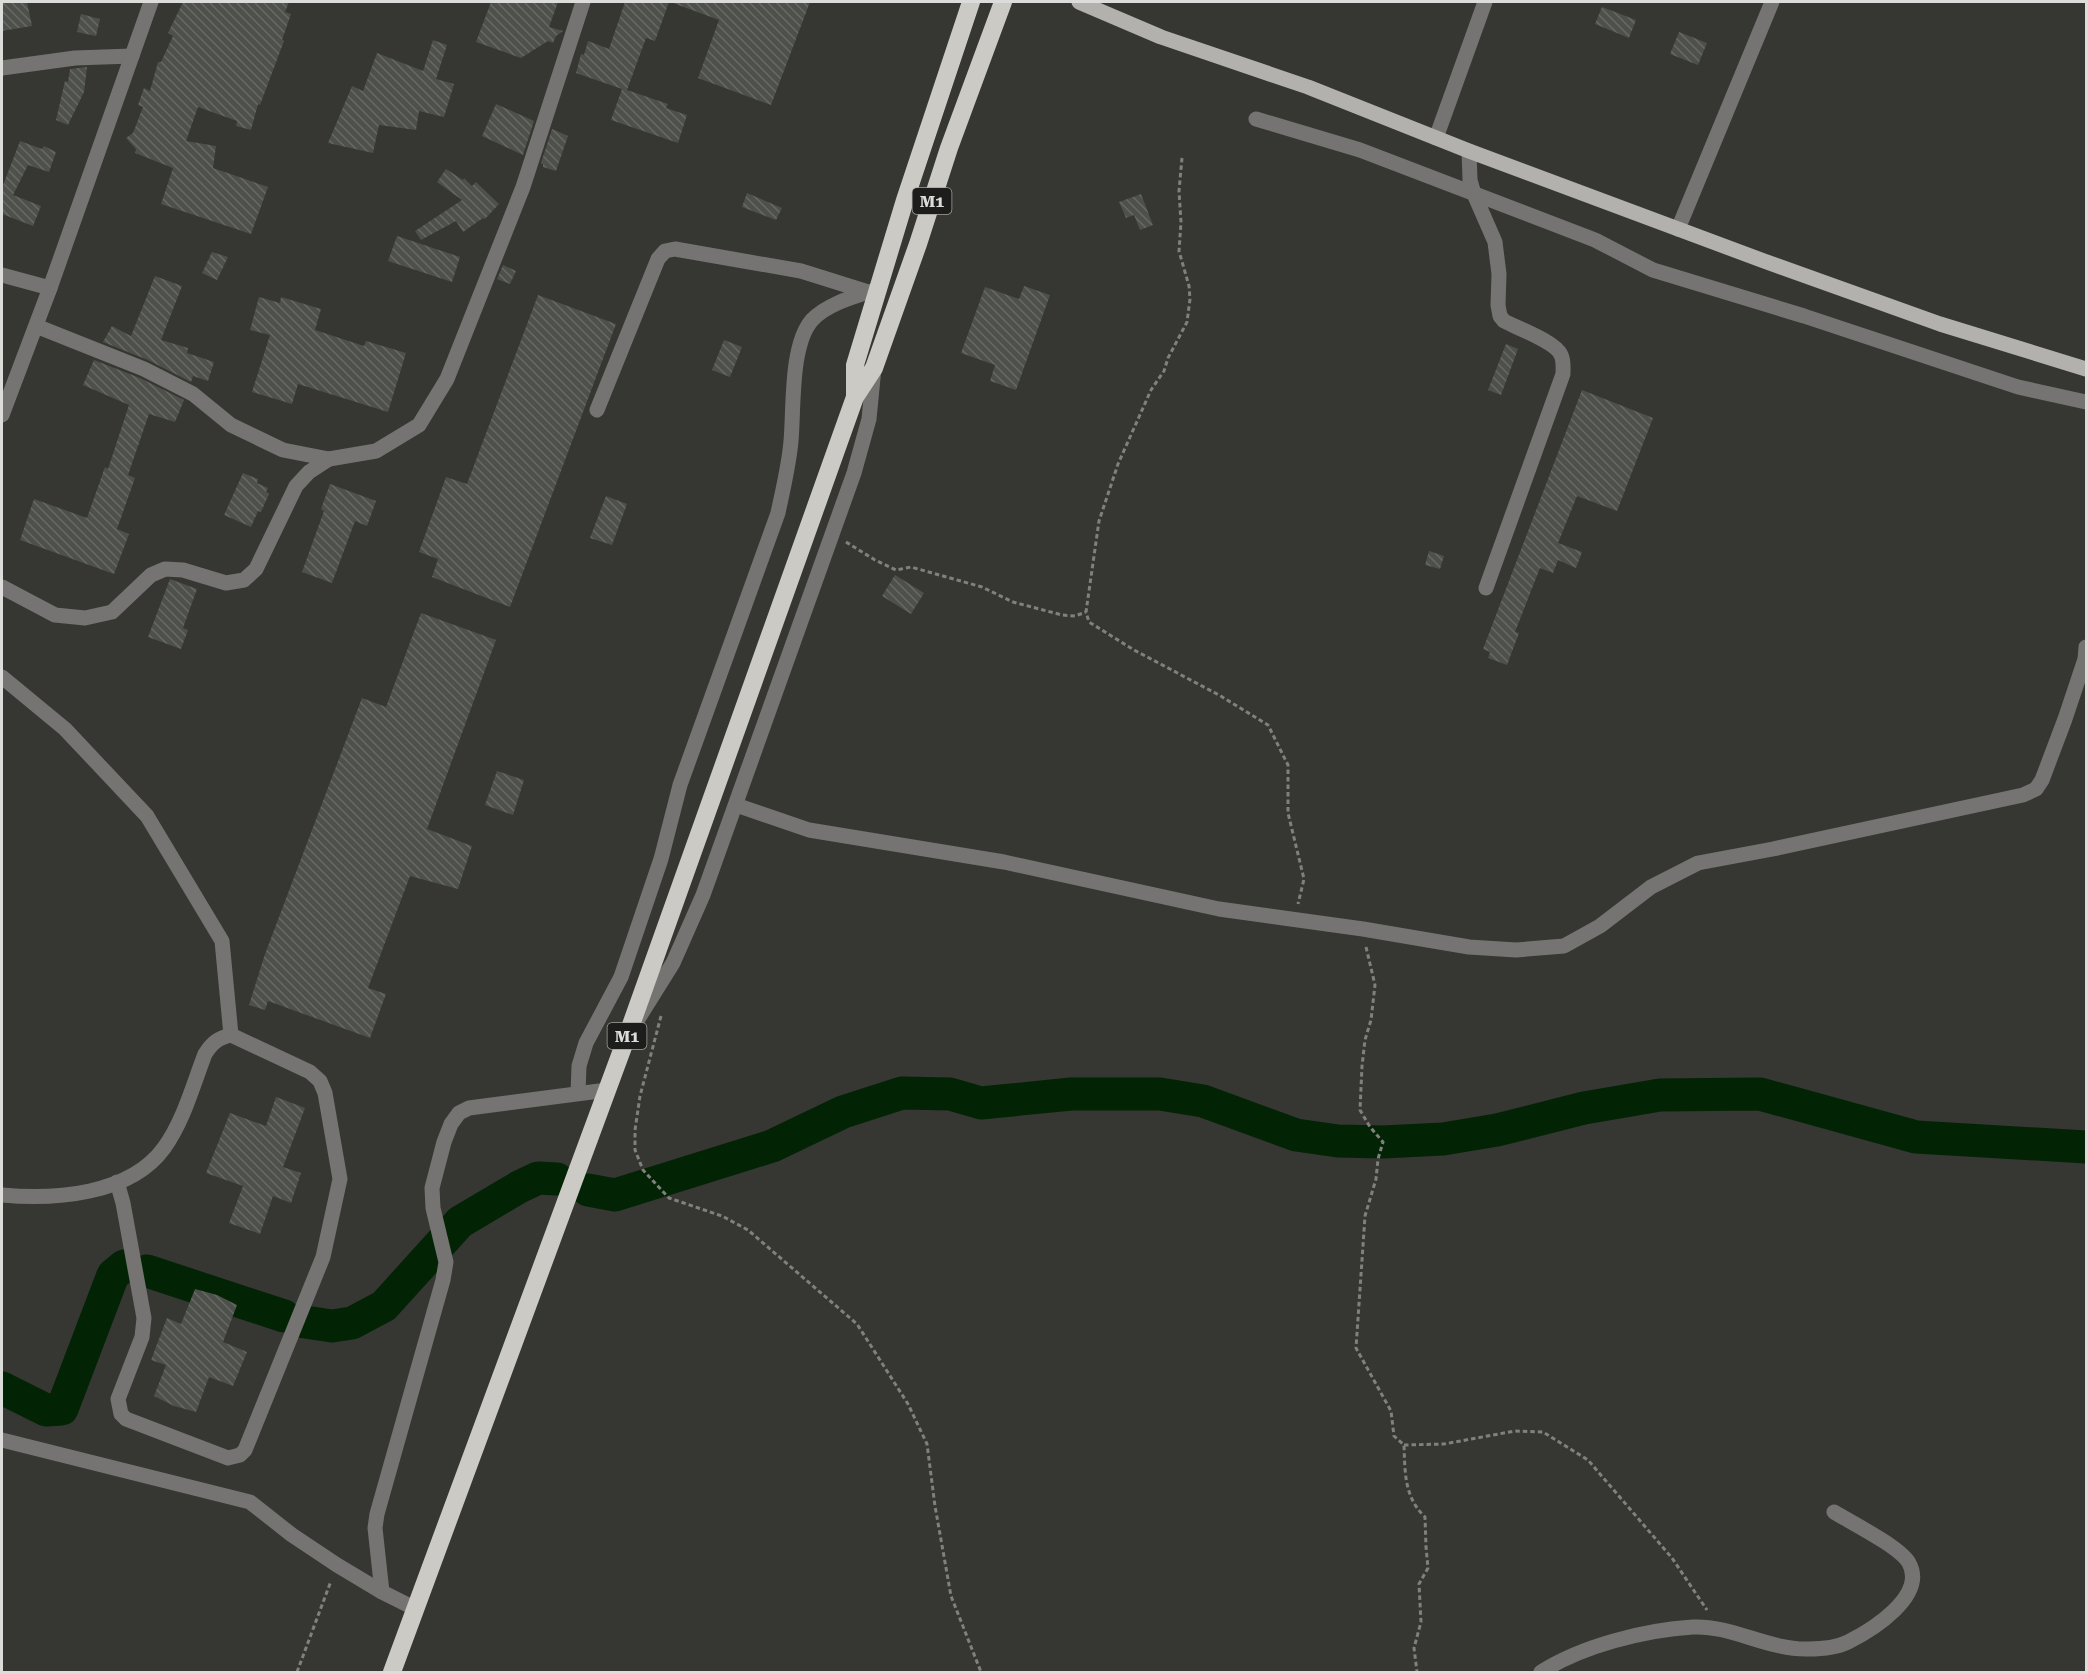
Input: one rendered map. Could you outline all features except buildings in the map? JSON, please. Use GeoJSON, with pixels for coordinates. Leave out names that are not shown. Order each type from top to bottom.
{"type":"FeatureCollection","features":[{"type":"Feature","properties":{"kind":"highway","name":"M1"},"geometry":{"type":"LineString","coordinates":[[855,397],[855,365],[873,291],[970,2]]}},
{"type":"Feature","properties":{"kind":"highway","name":"M1"},"geometry":{"type":"LineString","coordinates":[[392,1672],[626,1039],[855,397],[874,368],[949,148],[1003,2]]}},
{"type":"Feature","properties":{"kind":"main road"},"geometry":{"type":"LineString","coordinates":[[1079,2],[1161,36],[1308,87],[1678,230],[1940,324],[2086,369]]}},
{"type":"Feature","properties":{"kind":"street"},"geometry":{"type":"LineString","coordinates":[[2,415],[51,288],[151,2]]}},
{"type":"Feature","properties":{"kind":"street"},"geometry":{"type":"LineString","coordinates":[[36,326],[144,369],[193,394],[231,425],[283,450],[329,459],[376,451],[419,425],[447,379],[523,187],[583,2]]}},
{"type":"Feature","properties":{"kind":"street"},"geometry":{"type":"LineString","coordinates":[[1436,138],[1485,2]]}},
{"type":"Feature","properties":{"kind":"street"},"geometry":{"type":"LineString","coordinates":[[1678,230],[1772,2]]}},
{"type":"Feature","properties":{"kind":"street"},"geometry":{"type":"LineString","coordinates":[[2,68],[75,58],[132,56]]}},
{"type":"Feature","properties":{"kind":"street"},"geometry":{"type":"LineString","coordinates":[[1256,119],[1360,150],[1595,240],[1653,270],[1804,316],[2018,387],[2086,402]]}},
{"type":"Feature","properties":{"kind":"street"},"geometry":{"type":"LineString","coordinates":[[1470,151],[1470,180],[1495,242],[1499,274],[1500,315],[1504,321],[1554,346],[1561,354],[1563,364],[1563,374],[1486,588]]}},
{"type":"Feature","properties":{"kind":"street"},"geometry":{"type":"LineString","coordinates":[[597,410],[658,259],[665,251],[675,249],[801,271],[873,291]]}},
{"type":"Feature","properties":{"kind":"street"},"geometry":{"type":"LineString","coordinates":[[2,276],[51,288]]}},
{"type":"Feature","properties":{"kind":"street"},"geometry":{"type":"LineString","coordinates":[[578,1093],[579,1066],[586,1043],[621,977],[661,859],[680,784],[778,513],[791,441],[796,361],[802,339],[811,321],[825,309],[873,291]]}},
{"type":"Feature","properties":{"kind":"street"},"geometry":{"type":"LineString","coordinates":[[626,1039],[673,963],[703,895],[854,473],[868,419],[874,368]]}},
{"type":"Feature","properties":{"kind":"street"},"geometry":{"type":"LineString","coordinates":[[2,587],[55,615],[86,618],[112,612],[151,575],[165,569],[183,570],[226,583],[244,580],[256,569],[296,486],[309,472],[329,459]]}},
{"type":"Feature","properties":{"kind":"street"},"geometry":{"type":"LineString","coordinates":[[736,805],[784,822],[830,834],[1004,862],[1219,909],[1363,929],[1469,947],[1516,950],[1564,946],[1600,926],[1651,887],[1698,863],[2023,795],[2036,789],[2042,780],[2065,719],[2085,659],[2086,647]]}},
{"type":"Feature","properties":{"kind":"street"},"geometry":{"type":"LineString","coordinates":[[2,676],[65,729],[147,816],[222,941],[231,1035]]}},
{"type":"Feature","properties":{"kind":"street"},"geometry":{"type":"LineString","coordinates":[[2,1195],[69,1195],[98,1189],[117,1182],[148,1164],[163,1149],[183,1112],[205,1054],[211,1044],[221,1038],[231,1035],[310,1072],[320,1081],[325,1093],[340,1179],[323,1257],[245,1450],[240,1455],[228,1458],[126,1419],[121,1414],[118,1399],[142,1337],[144,1318],[117,1182]]}},
{"type":"Feature","properties":{"kind":"street"},"geometry":{"type":"LineString","coordinates":[[382,1592],[375,1528],[377,1514],[446,1262],[433,1208],[432,1188],[451,1124],[459,1113],[469,1108],[607,1089]]}},
{"type":"Feature","properties":{"kind":"street"},"geometry":{"type":"LineString","coordinates":[[2,1440],[249,1502],[292,1535],[337,1565],[416,1609]]}},
{"type":"Feature","properties":{"kind":"street"},"geometry":{"type":"LineString","coordinates":[[1541,1672],[1564,1659],[1611,1642],[1674,1629],[1712,1628],[1781,1647],[1808,1650],[1829,1648],[1848,1642],[1898,1608],[1911,1587],[1912,1574],[1909,1563],[1899,1553],[1834,1512]]}},
{"type":"Feature","properties":{"kind":"path"},"geometry":{"type":"LineString","coordinates":[[1182,158],[1179,191],[1181,222],[1179,251],[1190,286],[1186,322],[1164,371],[1151,390],[1115,473],[1099,521],[1086,612],[1089,622],[1134,650],[1268,725],[1288,765],[1288,813],[1304,879],[1294,920]]}},
{"type":"Feature","properties":{"kind":"path"},"geometry":{"type":"LineString","coordinates":[[833,533],[875,560],[896,570],[911,567],[982,588],[1013,602],[1062,615],[1075,616],[1086,612]]}},
{"type":"Feature","properties":{"kind":"path"},"geometry":{"type":"LineString","coordinates":[[1363,929],[1366,953],[1375,985],[1371,1020],[1365,1040],[1360,1110],[1383,1143],[1378,1159],[1376,1179],[1365,1216],[1356,1347],[1391,1411],[1394,1436],[1404,1445],[1444,1444],[1515,1431],[1543,1432],[1588,1460],[1672,1558],[1710,1616],[1730,1632]]}},
{"type":"Feature","properties":{"kind":"path"},"geometry":{"type":"LineString","coordinates":[[661,1015],[640,1096],[635,1130],[635,1150],[643,1170],[669,1198],[722,1216],[748,1230],[857,1324],[864,1334],[908,1404],[927,1444],[951,1596],[981,1672]]}},
{"type":"Feature","properties":{"kind":"path"},"geometry":{"type":"LineString","coordinates":[[1404,1445],[1405,1483],[1416,1508],[1425,1517],[1428,1568],[1419,1584],[1421,1622],[1414,1648],[1417,1672]]}},
{"type":"Feature","properties":{"kind":"path"},"geometry":{"type":"LineString","coordinates":[[297,1672],[337,1565]]}},
{"type":"Feature","properties":{"kind":"waterway"},"geometry":{"type":"LineString","coordinates":[[588,1190],[615,1195],[772,1146],[843,1112],[902,1093],[950,1094],[981,1103],[1071,1094],[1160,1094],[1203,1101],[1296,1135],[1338,1141],[1383,1142],[1443,1139],[1497,1130],[1584,1108],[1660,1095],[1760,1094],[1916,1137],[2086,1147]]}},
{"type":"Feature","properties":{"kind":"waterway"},"geometry":{"type":"LineString","coordinates":[[305,1322],[332,1326],[352,1323],[384,1306],[460,1222],[538,1178],[557,1179]]}},
{"type":"Feature","properties":{"kind":"waterway"},"geometry":{"type":"LineString","coordinates":[[2,1388],[46,1410],[62,1409],[113,1275],[124,1266]]}},
{"type":"Feature","properties":{"kind":"waterway"},"geometry":{"type":"LineString","coordinates":[[147,1271],[284,1316]]}}]}
